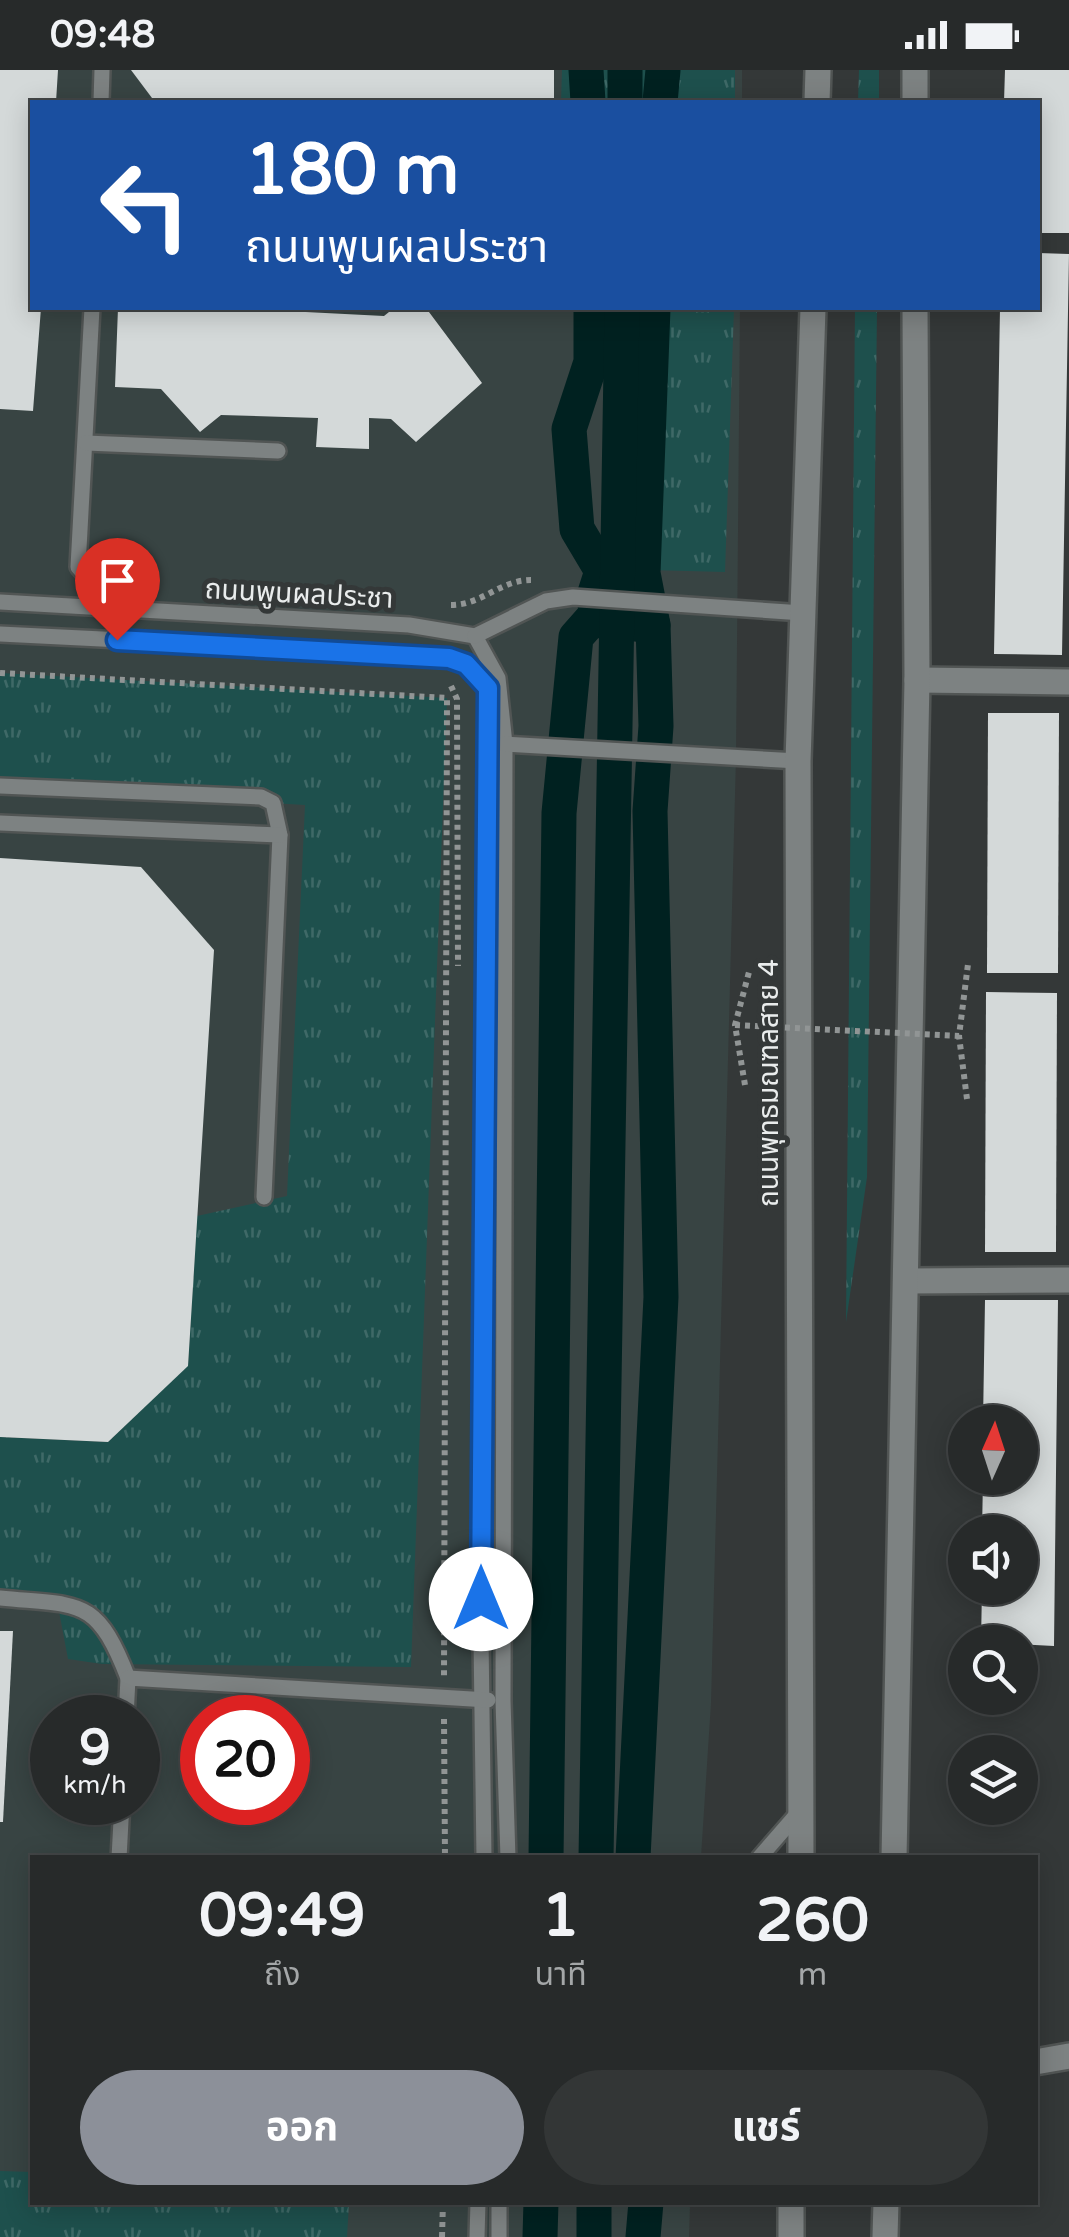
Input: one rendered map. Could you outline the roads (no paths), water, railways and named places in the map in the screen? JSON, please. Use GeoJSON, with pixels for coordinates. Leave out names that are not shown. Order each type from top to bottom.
{"type":"FeatureCollection","features":[{"type":"Feature","properties":{"kind":"main road"},"geometry":{"type":"LineString","coordinates":[[817,100],[818,70]]}},
{"type":"Feature","properties":{"kind":"main road"},"geometry":{"type":"LineString","coordinates":[[915,70],[915,100]]}},
{"type":"Feature","properties":{"kind":"main road","name":"ถนนพุทธมณฑลสาย 4"},"geometry":{"type":"LineString","coordinates":[[801,1855],[798,762],[813,310]]}},
{"type":"Feature","properties":{"kind":"main road"},"geometry":{"type":"LineString","coordinates":[[894,1855],[917,680],[916,310]]}},
{"type":"Feature","properties":{"kind":"main road"},"geometry":{"type":"LineString","coordinates":[[917,680],[1069,682]]}},
{"type":"Feature","properties":{"kind":"main road"},"geometry":{"type":"LineString","coordinates":[[908,1281],[1069,1280]]}},
{"type":"Feature","properties":{"kind":"main road"},"geometry":{"type":"LineString","coordinates":[[1038,2061],[1069,2056]]}},
{"type":"Feature","properties":{"kind":"main road"},"geometry":{"type":"LineString","coordinates":[[791,2205],[791,2237]]}},
{"type":"Feature","properties":{"kind":"main road"},"geometry":{"type":"LineString","coordinates":[[885,2237],[886,2205]]}},
{"type":"Feature","properties":{"kind":"lane"},"geometry":{"type":"LineString","coordinates":[[101,100],[102,70]]}},
{"type":"Feature","properties":{"kind":"lane"},"geometry":{"type":"LineString","coordinates":[[92,310],[78,568],[99,591],[98,607]]}},
{"type":"Feature","properties":{"kind":"lane"},"geometry":{"type":"LineString","coordinates":[[86,443],[278,451]]}},
{"type":"Feature","properties":{"kind":"lane"},"geometry":{"type":"LineString","coordinates":[[508,1855],[502,1701],[505,744],[498,678],[475,636],[546,602],[588,598],[803,613]]}},
{"type":"Feature","properties":{"kind":"lane","name":"ถนนพูนผลประชา"},"geometry":{"type":"LineString","coordinates":[[0,602],[410,625],[475,636]]}},
{"type":"Feature","properties":{"kind":"lane","name":"ถนนพูนผลประชา"},"geometry":{"type":"LineString","coordinates":[[0,634],[426,655],[466,664],[488,688],[482,1700]]}},
{"type":"Feature","properties":{"kind":"lane"},"geometry":{"type":"LineString","coordinates":[[505,744],[798,762]]}},
{"type":"Feature","properties":{"kind":"lane"},"geometry":{"type":"LineString","coordinates":[[0,786],[261,797],[278,812],[264,1197]]}},
{"type":"Feature","properties":{"kind":"lane"},"geometry":{"type":"LineString","coordinates":[[0,824],[280,834]]}},
{"type":"Feature","properties":{"kind":"lane"},"geometry":{"type":"LineString","coordinates":[[0,1598],[74,1606],[96,1616],[113,1640],[128,1678],[127,1695]]}},
{"type":"Feature","properties":{"kind":"lane"},"geometry":{"type":"LineString","coordinates":[[128,1678],[502,1701]]}},
{"type":"Feature","properties":{"kind":"lane"},"geometry":{"type":"LineString","coordinates":[[482,1700],[484,1855]]}},
{"type":"Feature","properties":{"kind":"lane"},"geometry":{"type":"LineString","coordinates":[[762,1855],[802,1809]]}},
{"type":"Feature","properties":{"kind":"lane"},"geometry":{"type":"LineString","coordinates":[[119,1855],[121,1825]]}},
{"type":"Feature","properties":{"kind":"lane"},"geometry":{"type":"LineString","coordinates":[[477,2237],[478,2205]]}},
{"type":"Feature","properties":{"kind":"lane"},"geometry":{"type":"LineString","coordinates":[[499,2205],[500,2237]]}},
{"type":"Feature","properties":{"kind":"waterway"},"geometry":{"type":"LineString","coordinates":[[586,70],[588,100]]}},
{"type":"Feature","properties":{"kind":"waterway"},"geometry":{"type":"LineString","coordinates":[[625,70],[625,100]]}},
{"type":"Feature","properties":{"kind":"waterway"},"geometry":{"type":"LineString","coordinates":[[660,100],[663,70]]}},
{"type":"Feature","properties":{"kind":"waterway"},"geometry":{"type":"LineString","coordinates":[[591,310],[591,362],[569,429],[577,529],[602,571],[593,599]]}},
{"type":"Feature","properties":{"kind":"waterway"},"geometry":{"type":"LineString","coordinates":[[596,1855],[622,310]]}},
{"type":"Feature","properties":{"kind":"waterway"},"geometry":{"type":"LineString","coordinates":[[636,624],[653,625],[643,573],[653,310]]}},
{"type":"Feature","properties":{"kind":"waterway"},"geometry":{"type":"LineString","coordinates":[[546,1855],[559,813],[576,637],[591,620],[653,625],[656,726],[650,811],[661,1297],[633,1855]]}},
{"type":"Feature","properties":{"kind":"waterway"},"geometry":{"type":"LineString","coordinates":[[540,2237],[541,2205]]}},
{"type":"Feature","properties":{"kind":"waterway"},"geometry":{"type":"LineString","coordinates":[[594,2205],[594,2237]]}},
{"type":"Feature","properties":{"kind":"waterway"},"geometry":{"type":"LineString","coordinates":[[643,2237],[646,2205]]}}]}
